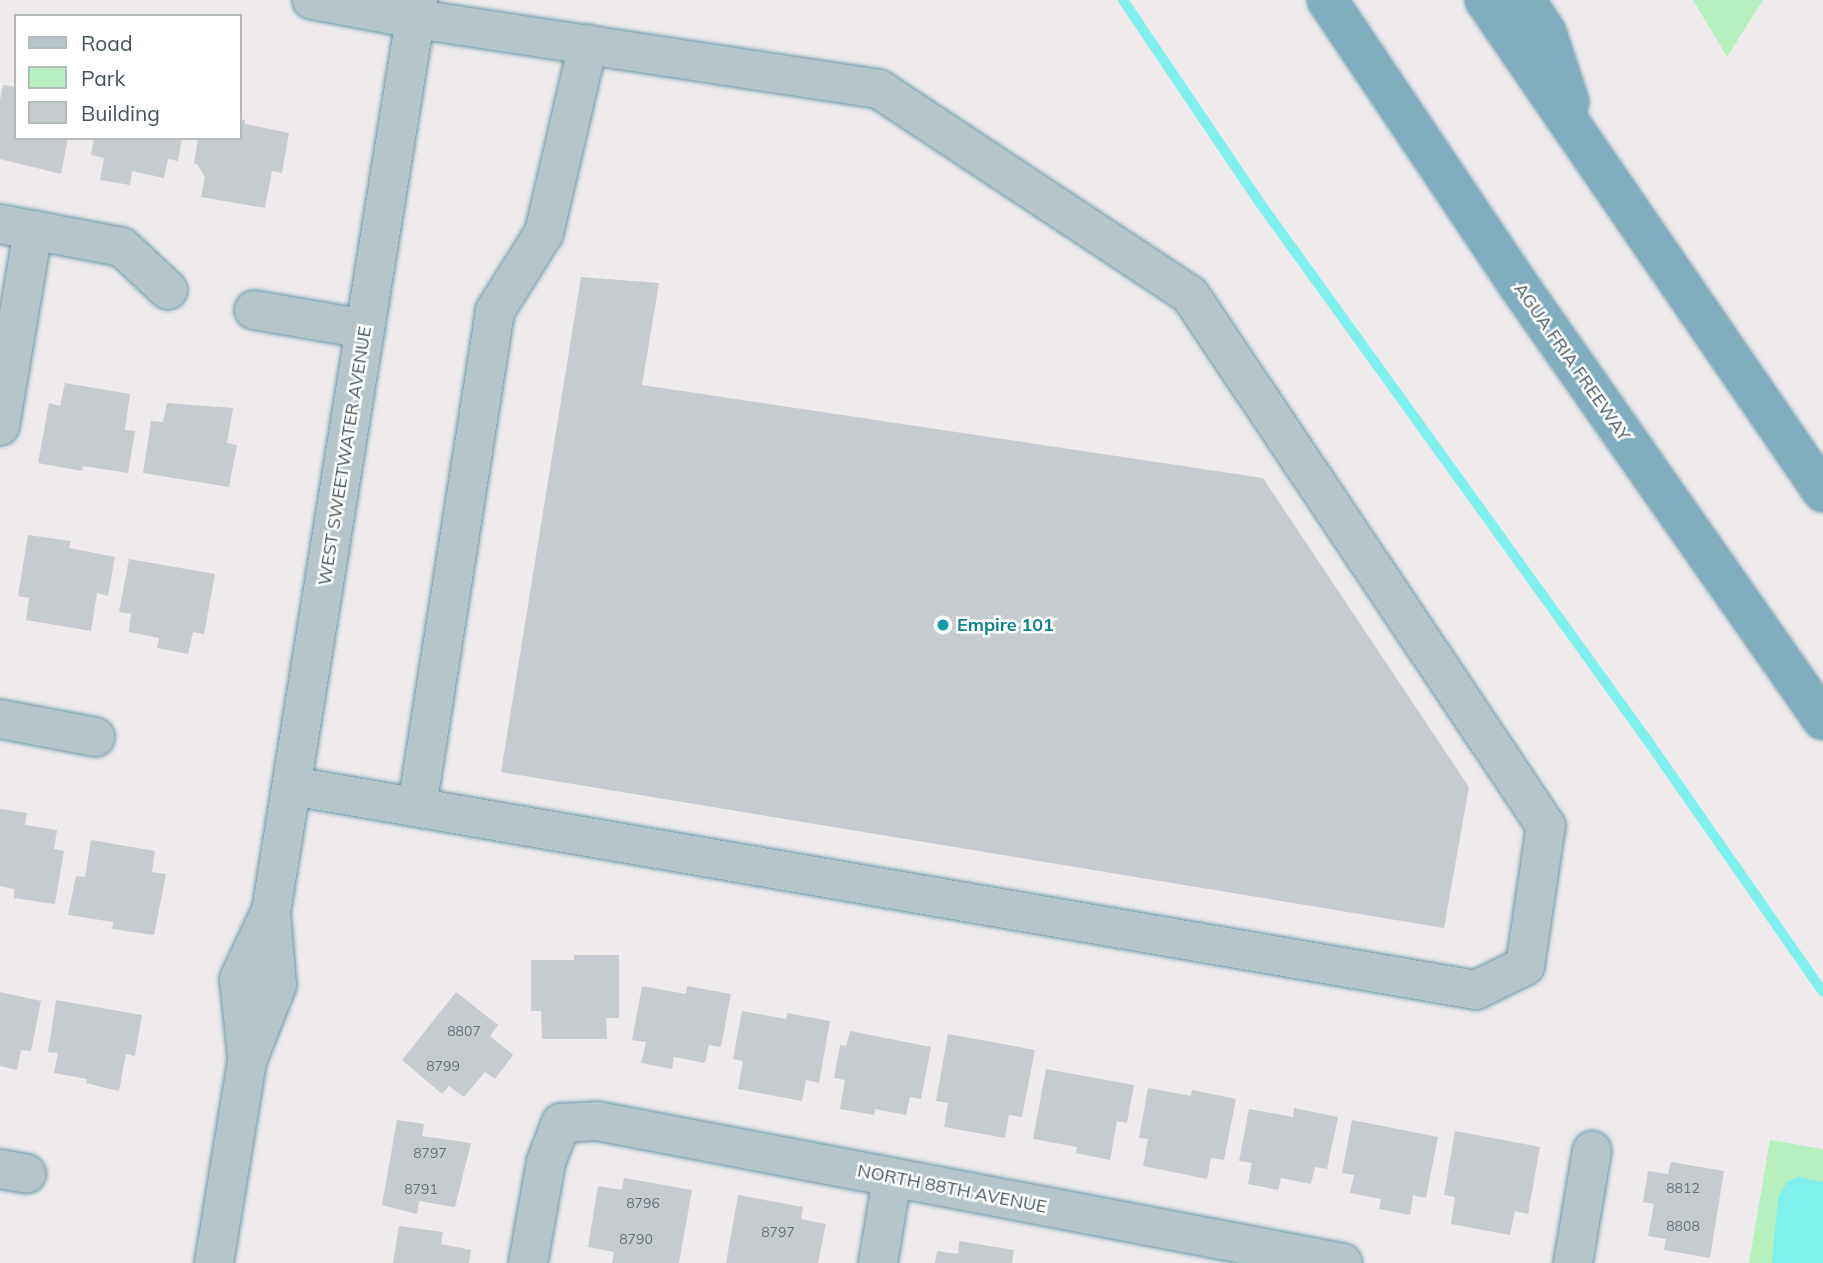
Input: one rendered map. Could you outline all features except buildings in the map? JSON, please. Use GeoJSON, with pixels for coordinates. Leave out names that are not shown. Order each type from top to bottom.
{"type":"FeatureCollection","features":[{"type":"Feature","properties":{"kind":"highway","name":"AGUA FRIA FREEWAY"},"geometry":{"type":"LineString","coordinates":[[1327,0],[1517,283],[1823,720]]}},
{"type":"Feature","properties":{"kind":"highway"},"geometry":{"type":"LineString","coordinates":[[1485,0],[1823,492]]}},
{"type":"Feature","properties":{"kind":"highway"},"geometry":{"type":"LineString","coordinates":[[1525,0],[1546,32],[1581,141]]}},
{"type":"Feature","properties":{"kind":"street"},"geometry":{"type":"LineString","coordinates":[[292,786],[1476,990],[1525,967],[1546,825],[1190,295],[879,89],[588,44],[417,10],[312,0]]}},
{"type":"Feature","properties":{"kind":"street","name":"WEST SWEETWATER AVENUE"},"geometry":{"type":"LineString","coordinates":[[214,1263],[247,1061],[239,979],[271,912],[417,10]]}},
{"type":"Feature","properties":{"kind":"street"},"geometry":{"type":"LineString","coordinates":[[416,807],[495,311],[544,233],[588,44]]}},
{"type":"Feature","properties":{"kind":"street"},"geometry":{"type":"LineString","coordinates":[[0,426],[16,227],[122,247],[168,290]]}},
{"type":"Feature","properties":{"kind":"street"},"geometry":{"type":"LineString","coordinates":[[254,310],[365,329]]}},
{"type":"Feature","properties":{"kind":"street"},"geometry":{"type":"LineString","coordinates":[[0,719],[95,737]]}},
{"type":"Feature","properties":{"kind":"street","name":"NORTH 88TH AVENUE"},"geometry":{"type":"LineString","coordinates":[[528,1263],[546,1162],[561,1123],[597,1121],[892,1178],[1227,1252],[1343,1263]]}},
{"type":"Feature","properties":{"kind":"street"},"geometry":{"type":"LineString","coordinates":[[1573,1263],[1592,1151]]}},
{"type":"Feature","properties":{"kind":"street"},"geometry":{"type":"LineString","coordinates":[[878,1263],[892,1178]]}},
{"type":"Feature","properties":{"kind":"green space"},"geometry":{"type":"Polygon","coordinates":[[[1693,0],[1763,0],[1727,57],[1693,0]]]}},
{"type":"Feature","properties":{"kind":"green space"},"geometry":{"type":"Polygon","coordinates":[[[1770,1140],[1823,1149],[1823,1263],[1749,1263],[1770,1140]]]}},
{"type":"Feature","properties":{"kind":"water"},"geometry":{"type":"Polygon","coordinates":[[[1799,1177],[1823,1182],[1823,1263],[1772,1263],[1778,1198],[1787,1182],[1799,1177]]]}},
{"type":"Feature","properties":{"kind":"waterway"},"geometry":{"type":"LineString","coordinates":[[1123,0],[1260,203],[1650,744],[1823,992]]}},
{"type":"Feature","properties":{"kind":"place","name":"Empire 101"},"geometry":{"type":"Point","coordinates":[943,625]}}]}
